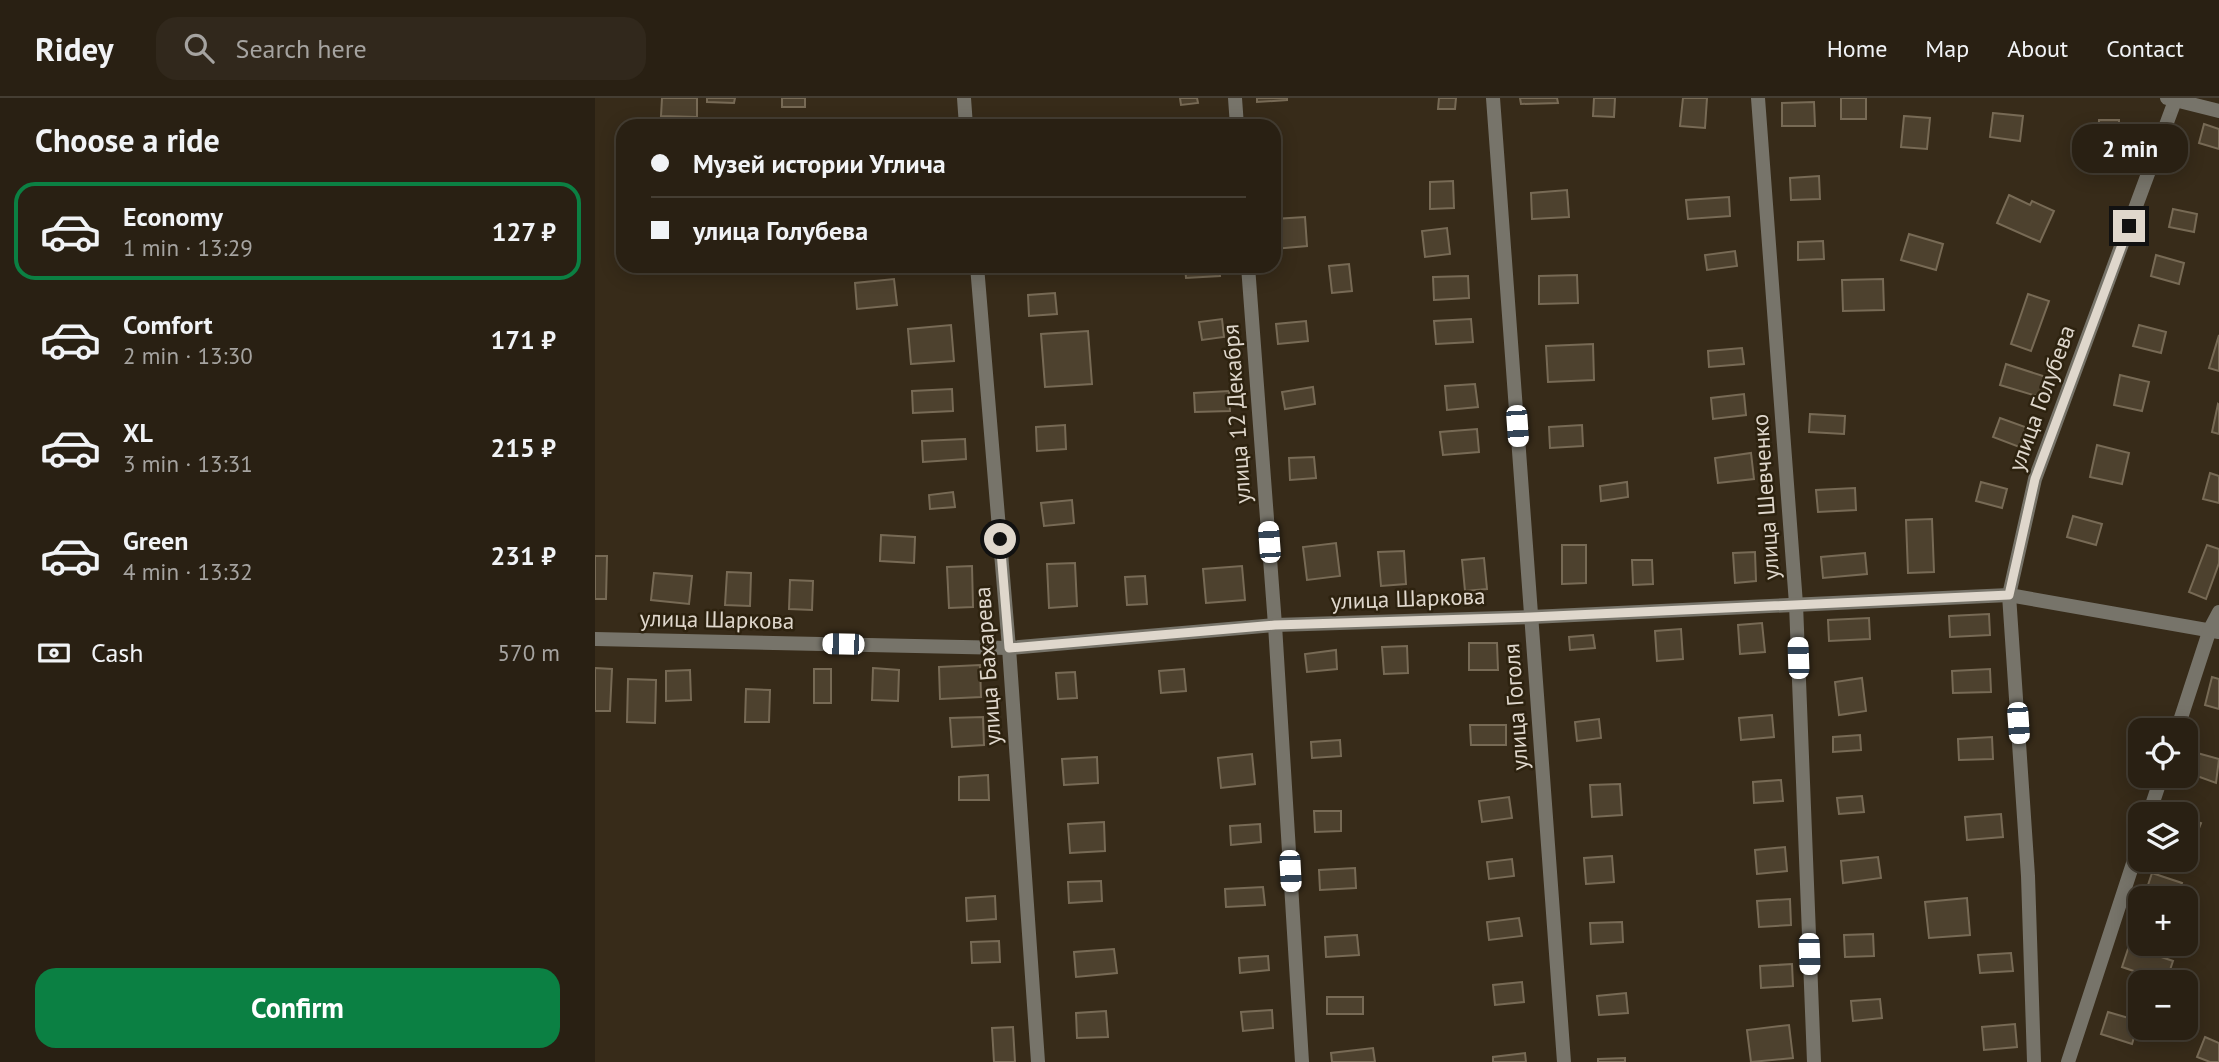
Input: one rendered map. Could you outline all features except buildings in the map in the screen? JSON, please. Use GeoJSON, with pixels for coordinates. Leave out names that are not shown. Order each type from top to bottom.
{"type":"FeatureCollection","features":[{"type":"Feature","properties":{"kind":"street"},"geometry":{"type":"LineString","coordinates":[[964,98],[966,119]]}},
{"type":"Feature","properties":{"kind":"street"},"geometry":{"type":"LineString","coordinates":[[1235,98],[1236,119]]}},
{"type":"Feature","properties":{"kind":"street","name":"улица Гоголя"},"geometry":{"type":"LineString","coordinates":[[1493,98],[1564,1062]]}},
{"type":"Feature","properties":{"kind":"street","name":"улица Шевченко"},"geometry":{"type":"LineString","coordinates":[[1758,98],[1796,604],[1814,1062]]}},
{"type":"Feature","properties":{"kind":"street"},"geometry":{"type":"LineString","coordinates":[[2173,98],[2219,111]]}},
{"type":"Feature","properties":{"kind":"street","name":"улица Голубева"},"geometry":{"type":"LineString","coordinates":[[2034,1062],[2028,876],[2009,595],[2035,479],[2173,98]]}},
{"type":"Feature","properties":{"kind":"street","name":"улица Бахарева"},"geometry":{"type":"LineString","coordinates":[[978,273],[1009,648],[1038,1062]]}},
{"type":"Feature","properties":{"kind":"street","name":"улица 12 Декабря"},"geometry":{"type":"LineString","coordinates":[[1249,273],[1275,625],[1302,1062]]}},
{"type":"Feature","properties":{"kind":"street","name":"улица Шаркова"},"geometry":{"type":"LineString","coordinates":[[595,639],[1009,648],[1275,625],[1531,617],[2009,595],[2214,631]]}},
{"type":"Feature","properties":{"kind":"street"},"geometry":{"type":"LineString","coordinates":[[2181,718],[2219,612]]}},
{"type":"Feature","properties":{"kind":"street"},"geometry":{"type":"LineString","coordinates":[[2068,1062],[2130,872]]}},
{"type":"Feature","properties":{"kind":"route"},"geometry":{"type":"LineString","coordinates":[[1000,539],[1009,648],[1275,625],[1531,617],[2009,595],[2035,479],[2129,226]]}}]}
